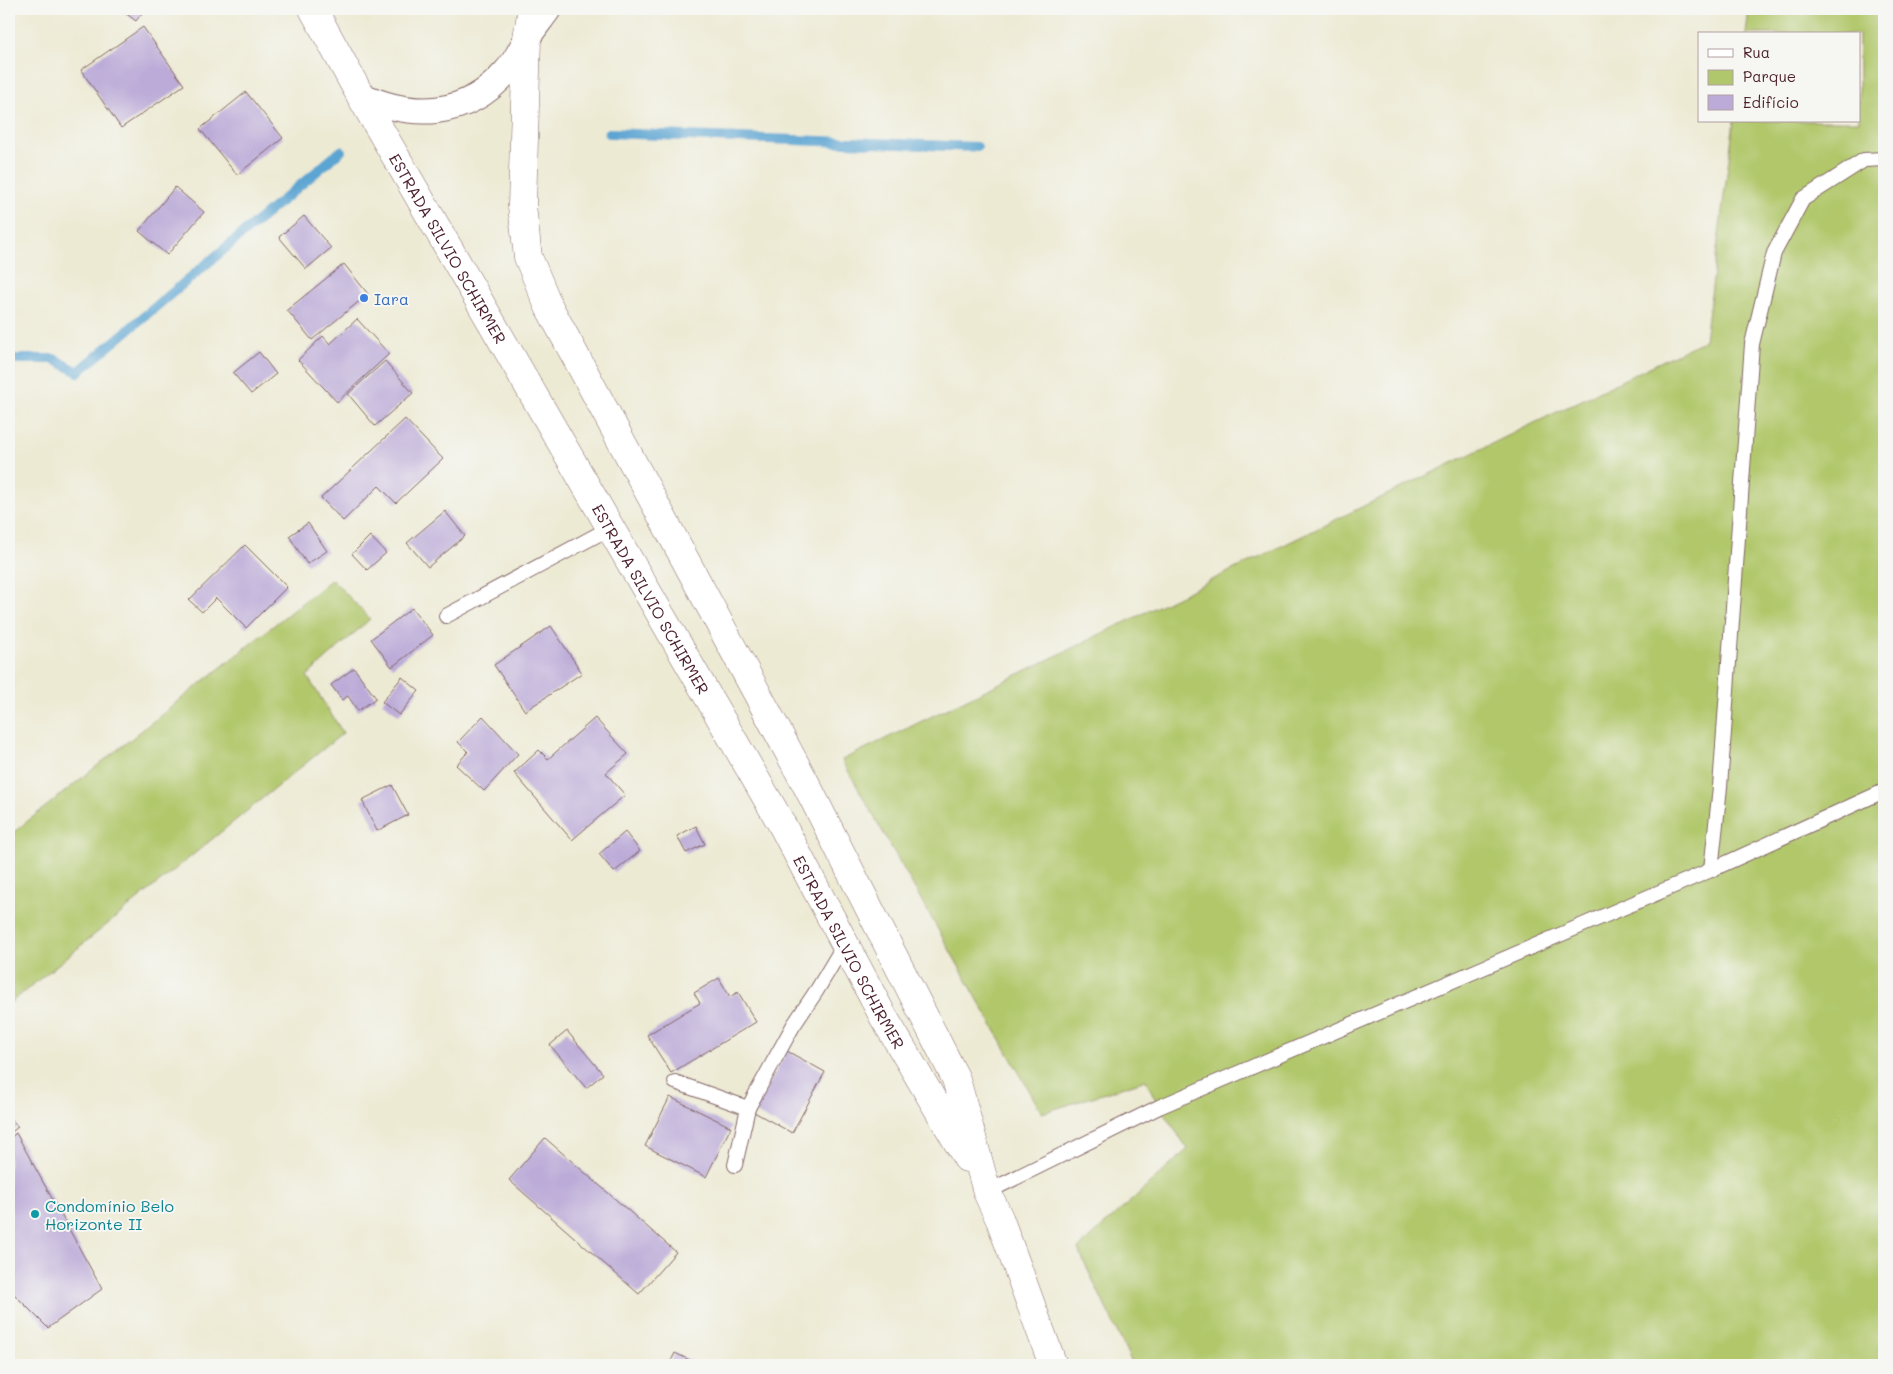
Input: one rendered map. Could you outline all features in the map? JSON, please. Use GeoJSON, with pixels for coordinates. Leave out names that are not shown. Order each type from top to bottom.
{"type":"FeatureCollection","features":[{"type":"Feature","properties":{"kind":"street","name":"ESTRADA SILVIO SCHIRMER"},"geometry":{"type":"LineString","coordinates":[[313,9],[360,95],[780,821],[883,1016],[987,1192],[1000,1220],[1053,1365]]}},
{"type":"Feature","properties":{"kind":"street","name":"ESTRADA SILVIO SCHIRMER"},"geometry":{"type":"LineString","coordinates":[[532,9],[527,38],[522,206],[528,257],[549,307],[807,786],[956,1078],[987,1192]]}},
{"type":"Feature","properties":{"kind":"street"},"geometry":{"type":"LineString","coordinates":[[360,95],[378,104],[398,110],[437,110],[457,106],[492,86],[507,72],[527,38],[548,9]]}},
{"type":"Feature","properties":{"kind":"lane"},"geometry":{"type":"LineString","coordinates":[[1711,870],[1720,786],[1752,344],[1774,253],[1803,199],[1864,160],[1884,159]]}},
{"type":"Feature","properties":{"kind":"lane"},"geometry":{"type":"LineString","coordinates":[[446,616],[610,528]]}},
{"type":"Feature","properties":{"kind":"lane"},"geometry":{"type":"LineString","coordinates":[[987,1192],[1159,1107],[1711,870],[1884,791]]}},
{"type":"Feature","properties":{"kind":"lane"},"geometry":{"type":"LineString","coordinates":[[735,1165],[748,1108],[793,1026],[845,943]]}},
{"type":"Feature","properties":{"kind":"lane"},"geometry":{"type":"LineString","coordinates":[[675,1082],[748,1108]]}},
{"type":"Feature","properties":{"kind":"green space"},"geometry":{"type":"Polygon","coordinates":[[[1749,9],[1884,9],[1884,1365],[1133,1365],[1078,1249],[1188,1149],[1159,1107],[1146,1080],[1042,1113],[842,760],[1705,340],[1734,122],[1860,122],[1860,32],[1746,32],[1749,9]]]}},
{"type":"Feature","properties":{"kind":"green space"},"geometry":{"type":"Polygon","coordinates":[[[332,579],[370,619],[307,676],[343,733],[9,1004],[9,836],[332,579]]]}},
{"type":"Feature","properties":{"kind":"building"},"geometry":{"type":"Polygon","coordinates":[[[120,9],[145,9],[136,21],[120,9]]]}},
{"type":"Feature","properties":{"kind":"building"},"geometry":{"type":"Polygon","coordinates":[[[143,27],[184,85],[121,128],[81,70],[143,27]]]}},
{"type":"Feature","properties":{"kind":"building"},"geometry":{"type":"Polygon","coordinates":[[[246,92],[283,138],[237,175],[200,129],[246,92]]]}},
{"type":"Feature","properties":{"kind":"building"},"geometry":{"type":"Polygon","coordinates":[[[175,187],[204,212],[167,255],[139,231],[175,187]]]}},
{"type":"Feature","properties":{"kind":"building"},"geometry":{"type":"Polygon","coordinates":[[[304,216],[331,248],[306,269],[279,237],[304,216]]]}},
{"type":"Feature","properties":{"kind":"building"},"geometry":{"type":"Polygon","coordinates":[[[344,264],[368,294],[312,340],[287,310],[344,264]]]}},
{"type":"Feature","properties":{"kind":"building"},"geometry":{"type":"Polygon","coordinates":[[[357,319],[389,354],[337,402],[298,360],[323,336],[330,344],[357,319]]]}},
{"type":"Feature","properties":{"kind":"building"},"geometry":{"type":"Polygon","coordinates":[[[259,352],[276,374],[251,394],[233,373],[259,352]]]}},
{"type":"Feature","properties":{"kind":"building"},"geometry":{"type":"Polygon","coordinates":[[[385,361],[413,393],[375,426],[348,394],[385,361]]]}},
{"type":"Feature","properties":{"kind":"building"},"geometry":{"type":"Polygon","coordinates":[[[405,419],[443,459],[396,503],[379,486],[343,521],[321,498],[405,419]]]}},
{"type":"Feature","properties":{"kind":"building"},"geometry":{"type":"Polygon","coordinates":[[[445,511],[465,536],[428,567],[407,543],[445,511]]]}},
{"type":"Feature","properties":{"kind":"building"},"geometry":{"type":"Polygon","coordinates":[[[308,523],[327,551],[307,564],[289,536],[308,523]]]}},
{"type":"Feature","properties":{"kind":"building"},"geometry":{"type":"Polygon","coordinates":[[[370,536],[386,553],[367,570],[352,554],[370,536]]]}},
{"type":"Feature","properties":{"kind":"building"},"geometry":{"type":"Polygon","coordinates":[[[245,545],[287,587],[246,628],[216,598],[202,612],[189,600],[245,545]]]}},
{"type":"Feature","properties":{"kind":"building"},"geometry":{"type":"Polygon","coordinates":[[[412,608],[433,635],[392,667],[371,639],[412,608]]]}},
{"type":"Feature","properties":{"kind":"building"},"geometry":{"type":"Polygon","coordinates":[[[551,626],[582,673],[525,711],[494,665],[551,626]]]}},
{"type":"Feature","properties":{"kind":"building"},"geometry":{"type":"Polygon","coordinates":[[[354,668],[376,698],[358,711],[348,696],[342,700],[331,685],[354,668]]]}},
{"type":"Feature","properties":{"kind":"building"},"geometry":{"type":"Polygon","coordinates":[[[402,677],[419,691],[399,715],[382,702],[402,677]]]}},
{"type":"Feature","properties":{"kind":"building"},"geometry":{"type":"Polygon","coordinates":[[[483,716],[518,754],[484,791],[456,765],[468,752],[458,742],[483,716]]]}},
{"type":"Feature","properties":{"kind":"building"},"geometry":{"type":"Polygon","coordinates":[[[595,718],[628,754],[606,773],[625,795],[572,840],[514,773],[539,750],[548,759],[595,718]]]}},
{"type":"Feature","properties":{"kind":"building"},"geometry":{"type":"Polygon","coordinates":[[[392,785],[408,815],[377,831],[362,800],[392,785]]]}},
{"type":"Feature","properties":{"kind":"building"},"geometry":{"type":"Polygon","coordinates":[[[696,826],[705,844],[686,853],[677,836],[696,826]]]}},
{"type":"Feature","properties":{"kind":"building"},"geometry":{"type":"Polygon","coordinates":[[[625,832],[640,851],[614,872],[599,854],[625,832]]]}},
{"type":"Feature","properties":{"kind":"building"},"geometry":{"type":"Polygon","coordinates":[[[719,978],[730,997],[738,992],[756,1022],[671,1073],[647,1035],[700,1003],[694,993],[719,978]]]}},
{"type":"Feature","properties":{"kind":"building"},"geometry":{"type":"Polygon","coordinates":[[[567,1031],[603,1074],[586,1088],[550,1045],[567,1031]]]}},
{"type":"Feature","properties":{"kind":"building"},"geometry":{"type":"Polygon","coordinates":[[[787,1051],[825,1072],[792,1133],[754,1112],[787,1051]]]}},
{"type":"Feature","properties":{"kind":"building"},"geometry":{"type":"Polygon","coordinates":[[[670,1097],[731,1127],[706,1177],[645,1146],[670,1097]]]}},
{"type":"Feature","properties":{"kind":"building"},"geometry":{"type":"Polygon","coordinates":[[[9,1116],[18,1127],[9,1134],[9,1116]]]}},
{"type":"Feature","properties":{"kind":"building","name":"Condomínio Belo Horizonte II"},"geometry":{"type":"Polygon","coordinates":[[[16,1133],[102,1289],[48,1328],[9,1289],[9,1139],[16,1133]]]}},
{"type":"Feature","properties":{"kind":"building"},"geometry":{"type":"Polygon","coordinates":[[[545,1138],[676,1252],[639,1294],[509,1180],[545,1138]]]}},
{"type":"Feature","properties":{"kind":"building"},"geometry":{"type":"Polygon","coordinates":[[[675,1353],[700,1365],[669,1365],[675,1353]]]}},
{"type":"Feature","properties":{"kind":"waterway"},"geometry":{"type":"LineString","coordinates":[[609,133],[977,147]]}},
{"type":"Feature","properties":{"kind":"waterway"},"geometry":{"type":"LineString","coordinates":[[9,359],[54,359],[78,372],[341,151]]}},
{"type":"Feature","properties":{"kind":"place","name":"Iara"},"geometry":{"type":"Point","coordinates":[364,298]}},
{"type":"Feature","properties":{"kind":"place","name":"Condomínio Belo Horizonte II"},"geometry":{"type":"Point","coordinates":[35,1214]}}]}
